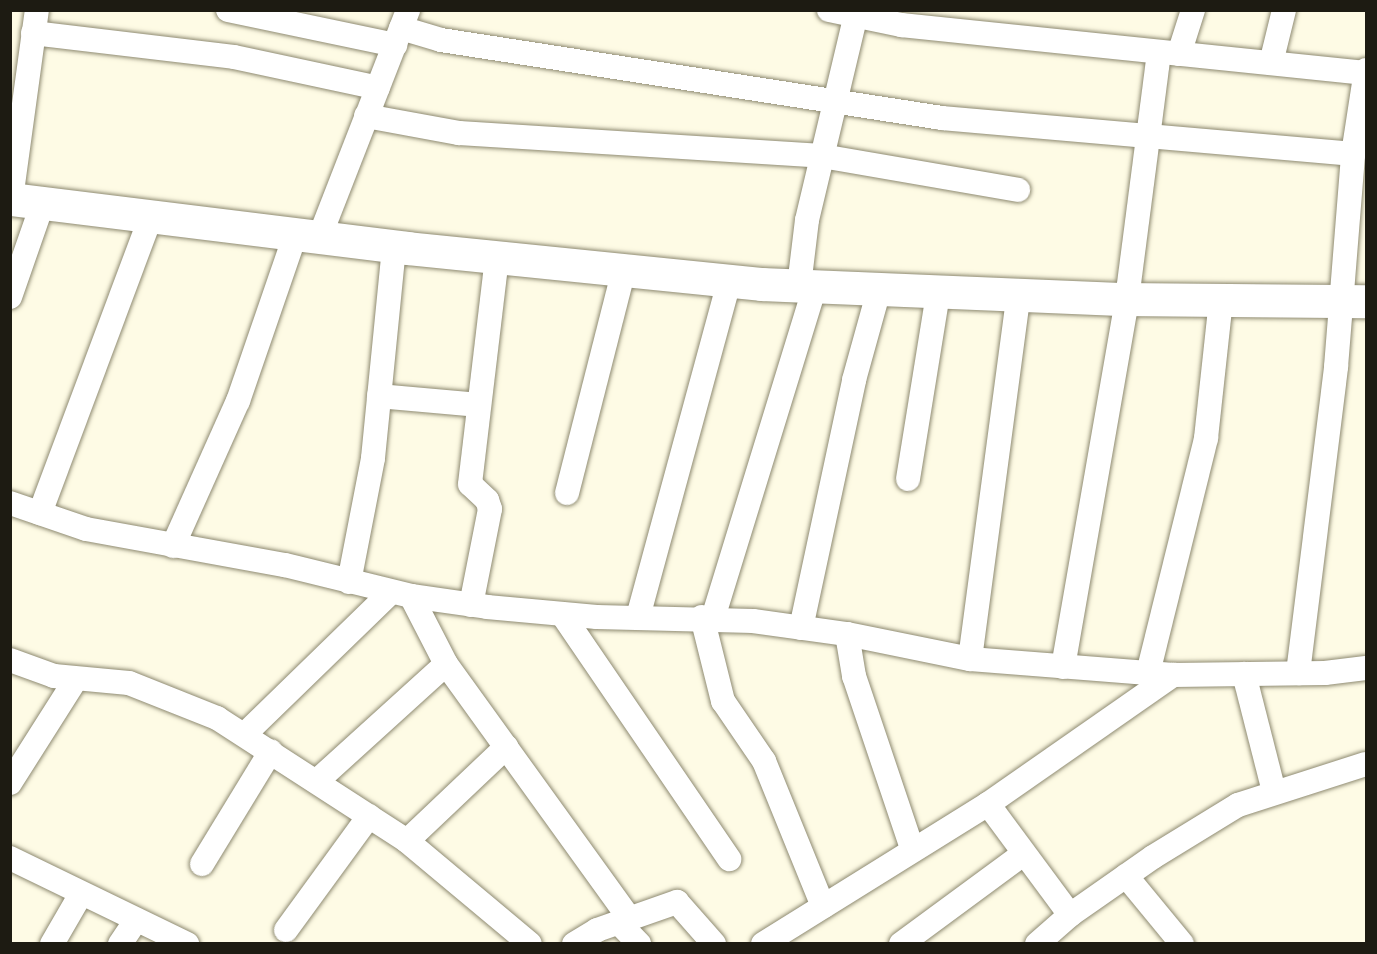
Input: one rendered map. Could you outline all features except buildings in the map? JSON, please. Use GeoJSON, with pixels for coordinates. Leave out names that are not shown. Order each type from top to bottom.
{"type":"FeatureCollection","features":[{"type":"Feature","properties":{"kind":"street"},"geometry":{"type":"LineString","coordinates":[[228,10],[401,28],[441,40],[834,103],[1146,137],[1353,154]]}},
{"type":"Feature","properties":{"kind":"street"},"geometry":{"type":"LineString","coordinates":[[829,10],[856,13],[901,24],[1169,54],[1366,72],[1353,154],[1354,301],[1298,673]]}},
{"type":"Feature","properties":{"kind":"street"},"geometry":{"type":"LineString","coordinates":[[1063,667],[1127,299],[1146,137],[1169,54],[1193,10]]}},
{"type":"Feature","properties":{"kind":"street"},"geometry":{"type":"LineString","coordinates":[[1271,63],[1284,10]]}},
{"type":"Feature","properties":{"kind":"street"},"geometry":{"type":"LineString","coordinates":[[823,906],[764,761],[723,701],[708,618],[807,286],[807,220],[856,13]]}},
{"type":"Feature","properties":{"kind":"street"},"geometry":{"type":"LineString","coordinates":[[10,297],[21,201],[31,17],[378,88]]}},
{"type":"Feature","properties":{"kind":"street"},"geometry":{"type":"LineString","coordinates":[[173,546],[238,401],[308,235],[366,116],[401,28]]}},
{"type":"Feature","properties":{"kind":"street"},"geometry":{"type":"LineString","coordinates":[[366,116],[459,133],[822,156],[1018,190]]}},
{"type":"Feature","properties":{"kind":"street"},"geometry":{"type":"LineString","coordinates":[[21,201],[394,246],[729,281],[938,293],[1019,293],[1127,299],[1354,301]]}},
{"type":"Feature","properties":{"kind":"street"},"geometry":{"type":"LineString","coordinates":[[40,513],[151,216]]}},
{"type":"Feature","properties":{"kind":"street"},"geometry":{"type":"LineString","coordinates":[[349,582],[373,458],[394,246]]}},
{"type":"Feature","properties":{"kind":"street"},"geometry":{"type":"LineString","coordinates":[[471,605],[490,509],[487,500],[470,484],[497,257]]}},
{"type":"Feature","properties":{"kind":"street"},"geometry":{"type":"LineString","coordinates":[[567,493],[624,270]]}},
{"type":"Feature","properties":{"kind":"street"},"geometry":{"type":"LineString","coordinates":[[638,617],[729,281]]}},
{"type":"Feature","properties":{"kind":"street"},"geometry":{"type":"LineString","coordinates":[[801,628],[855,380],[879,290]]}},
{"type":"Feature","properties":{"kind":"street"},"geometry":{"type":"LineString","coordinates":[[908,479],[938,293]]}},
{"type":"Feature","properties":{"kind":"street"},"geometry":{"type":"LineString","coordinates":[[970,660],[1019,293]]}},
{"type":"Feature","properties":{"kind":"street"},"geometry":{"type":"LineString","coordinates":[[1148,673],[1206,438],[1221,300]]}},
{"type":"Feature","properties":{"kind":"street"},"geometry":{"type":"LineString","coordinates":[[380,396],[479,405]]}},
{"type":"Feature","properties":{"kind":"street"},"geometry":{"type":"LineString","coordinates":[[10,503],[86,529],[285,566],[401,594],[471,605],[562,614],[708,618],[847,634],[970,660],[1173,675],[1298,673],[1366,668]]}},
{"type":"Feature","properties":{"kind":"street"},"geometry":{"type":"LineString","coordinates":[[401,594],[446,664],[506,747],[639,944]]}},
{"type":"Feature","properties":{"kind":"street"},"geometry":{"type":"LineString","coordinates":[[244,734],[401,594]]}},
{"type":"Feature","properties":{"kind":"street"},"geometry":{"type":"LineString","coordinates":[[562,614],[729,859]]}},
{"type":"Feature","properties":{"kind":"street"},"geometry":{"type":"LineString","coordinates":[[847,634],[854,676],[912,848]]}},
{"type":"Feature","properties":{"kind":"street"},"geometry":{"type":"LineString","coordinates":[[10,660],[54,676],[129,683],[196,709],[244,734],[406,841],[530,944]]}},
{"type":"Feature","properties":{"kind":"street"},"geometry":{"type":"LineString","coordinates":[[317,781],[446,664]]}},
{"type":"Feature","properties":{"kind":"street"},"geometry":{"type":"LineString","coordinates":[[1244,674],[1274,792]]}},
{"type":"Feature","properties":{"kind":"street"},"geometry":{"type":"LineString","coordinates":[[764,944],[912,848],[988,804],[1173,675]]}},
{"type":"Feature","properties":{"kind":"street"},"geometry":{"type":"LineString","coordinates":[[10,783],[76,679]]}},
{"type":"Feature","properties":{"kind":"street"},"geometry":{"type":"LineString","coordinates":[[406,841],[506,747]]}},
{"type":"Feature","properties":{"kind":"street"},"geometry":{"type":"LineString","coordinates":[[202,864],[271,751]]}},
{"type":"Feature","properties":{"kind":"street"},"geometry":{"type":"LineString","coordinates":[[1037,944],[1070,915],[1126,876],[1238,805],[1366,764]]}},
{"type":"Feature","properties":{"kind":"street"},"geometry":{"type":"LineString","coordinates":[[988,804],[1070,915]]}},
{"type":"Feature","properties":{"kind":"street"},"geometry":{"type":"LineString","coordinates":[[286,930],[369,816]]}},
{"type":"Feature","properties":{"kind":"street"},"geometry":{"type":"LineString","coordinates":[[901,944],[1023,854]]}},
{"type":"Feature","properties":{"kind":"street"},"geometry":{"type":"LineString","coordinates":[[10,858],[187,944]]}},
{"type":"Feature","properties":{"kind":"street"},"geometry":{"type":"LineString","coordinates":[[1126,876],[1182,944]]}},
{"type":"Feature","properties":{"kind":"street"},"geometry":{"type":"LineString","coordinates":[[52,944],[81,894]]}},
{"type":"Feature","properties":{"kind":"street"},"geometry":{"type":"LineString","coordinates":[[574,944],[625,921],[677,902],[714,944]]}},
{"type":"Feature","properties":{"kind":"street"},"geometry":{"type":"LineString","coordinates":[[120,944],[136,920]]}}]}
